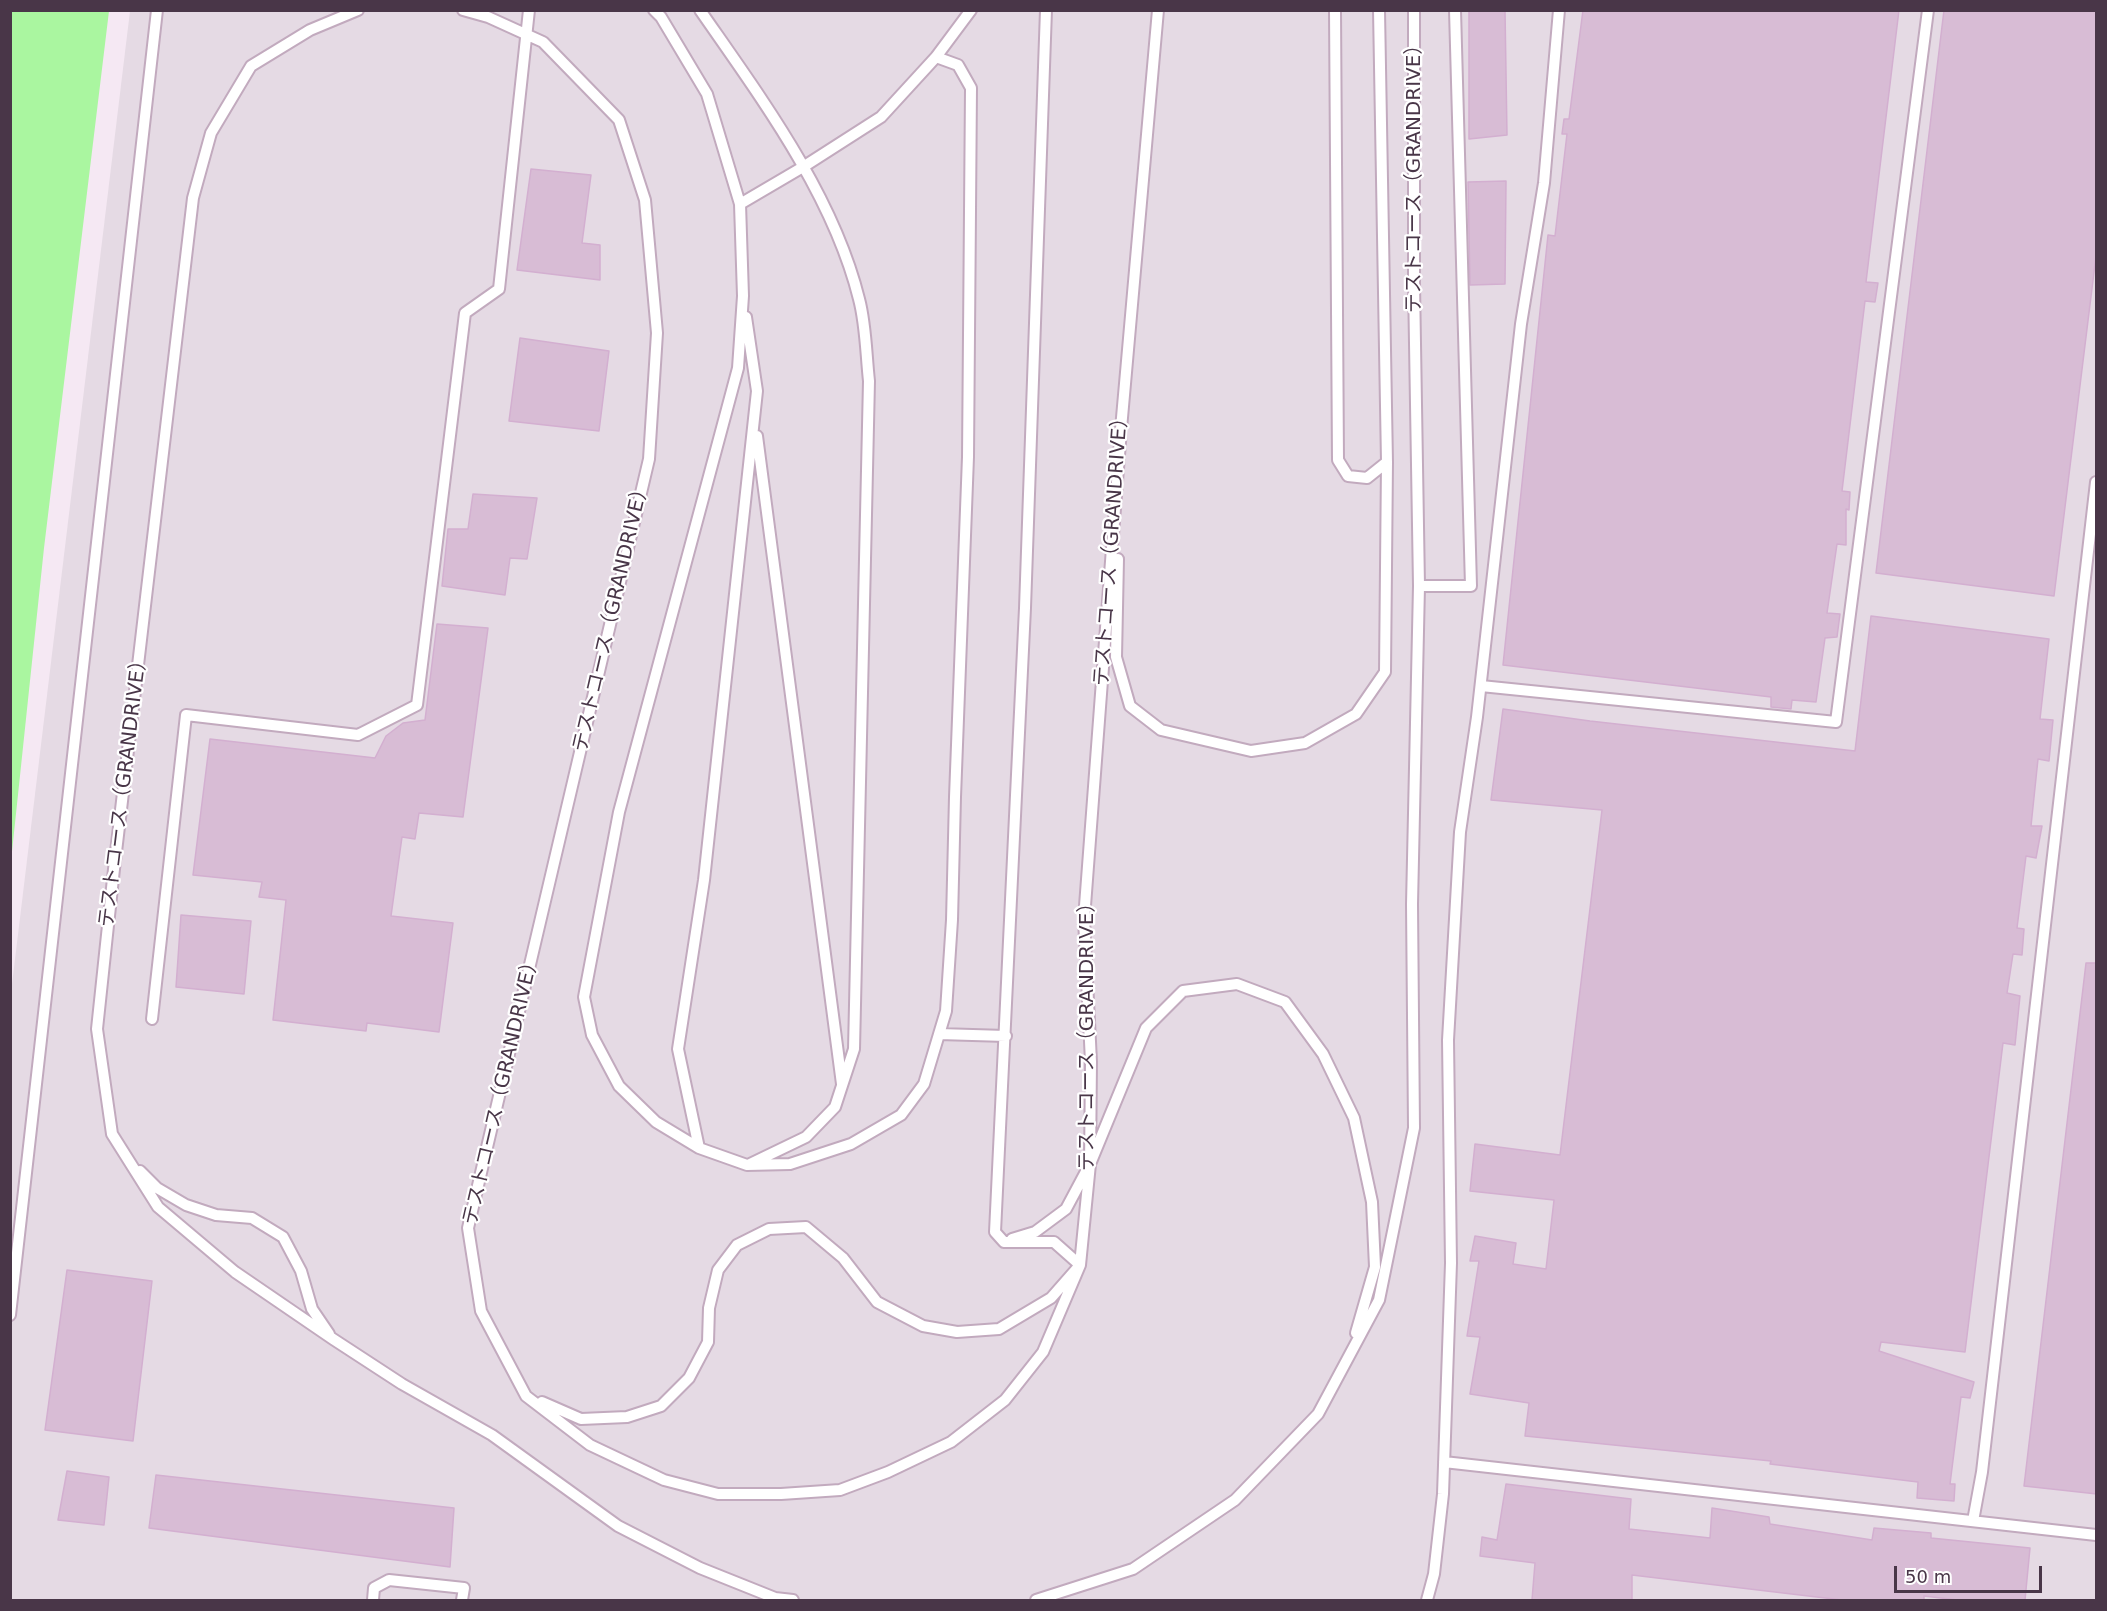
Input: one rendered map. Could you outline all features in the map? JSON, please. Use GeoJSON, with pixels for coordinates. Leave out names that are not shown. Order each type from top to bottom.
{"type":"FeatureCollection","features":[{"type":"Feature","properties":{"kind":"lane"},"geometry":{"type":"LineString","coordinates":[[10,1315],[157,10]]}},
{"type":"Feature","properties":{"kind":"lane","name":"テストコース（GRANDRIVE）"},"geometry":{"type":"LineString","coordinates":[[358,10],[310,30],[251,66],[211,134],[193,198],[97,1029],[112,1134],[158,1207],[235,1272],[333,1340],[402,1384],[492,1435],[618,1526],[700,1568],[775,1598],[793,1600]]}},
{"type":"Feature","properties":{"kind":"lane","name":"テストコース（GRANDRIVE）"},"geometry":{"type":"LineString","coordinates":[[463,10],[488,17],[543,42],[620,120],[645,200],[657,333],[649,459],[468,1228],[481,1311],[526,1396],[590,1445],[664,1480],[718,1494],[781,1494],[840,1490],[888,1472],[951,1442],[1005,1400],[1043,1352],[1080,1265],[1090,1164],[1091,1062],[1084,919],[1121,429],[1158,10]]}},
{"type":"Feature","properties":{"kind":"lane"},"geometry":{"type":"LineString","coordinates":[[152,1019],[186,715],[358,735],[417,705],[465,313],[499,289],[529,10]]}},
{"type":"Feature","properties":{"kind":"lane"},"geometry":{"type":"LineString","coordinates":[[654,10],[661,17],[707,94],[740,204],[743,296],[738,368],[619,812],[584,997],[592,1035],[620,1086],[656,1122],[699,1148],[747,1165],[790,1164],[851,1144],[901,1115],[924,1084],[946,1011],[952,920],[968,458],[971,88],[958,65],[936,57]]}},
{"type":"Feature","properties":{"kind":"lane"},"geometry":{"type":"LineString","coordinates":[[700,10],[754,88],[803,168],[840,239],[860,300],[869,381],[854,1049],[835,1107],[806,1137],[747,1165]]}},
{"type":"Feature","properties":{"kind":"lane"},"geometry":{"type":"LineString","coordinates":[[740,204],[803,168],[881,117],[936,57],[971,10]]}},
{"type":"Feature","properties":{"kind":"lane"},"geometry":{"type":"LineString","coordinates":[[526,1396],[580,1419],[627,1417],[661,1407],[689,1378],[708,1342],[709,1308],[718,1270],[737,1245],[769,1229],[806,1227],[843,1258],[877,1302],[923,1326],[957,1332],[999,1329],[1051,1298],[1080,1265],[1054,1242],[1004,1242],[995,1232],[1025,608],[1046,10]]}},
{"type":"Feature","properties":{"kind":"lane"},"geometry":{"type":"LineString","coordinates":[[1335,10],[1338,460],[1348,477],[1367,478],[1387,462]]}},
{"type":"Feature","properties":{"kind":"lane"},"geometry":{"type":"LineString","coordinates":[[1121,429],[1116,657],[1130,706],[1161,730],[1251,751],[1305,742],[1356,714],[1385,672],[1387,462],[1378,10]]}},
{"type":"Feature","properties":{"kind":"lane","name":"テストコース（GRANDRIVE）"},"geometry":{"type":"LineString","coordinates":[[1036,1600],[1133,1569],[1235,1500],[1318,1414],[1379,1300],[1414,1128],[1412,904],[1419,586],[1414,283],[1414,10]]}},
{"type":"Feature","properties":{"kind":"lane"},"geometry":{"type":"LineString","coordinates":[[1419,586],[1471,586],[1455,10]]}},
{"type":"Feature","properties":{"kind":"lane"},"geometry":{"type":"LineString","coordinates":[[1427,1600],[1434,1574],[1443,1494],[1451,1263],[1448,1040],[1460,832],[1480,687],[1521,324],[1544,183],[1559,10]]}},
{"type":"Feature","properties":{"kind":"lane"},"geometry":{"type":"LineString","coordinates":[[1480,687],[1836,722],[1928,10]]}},
{"type":"Feature","properties":{"kind":"lane"},"geometry":{"type":"LineString","coordinates":[[699,1148],[678,1049],[704,880],[757,391],[743,296]]}},
{"type":"Feature","properties":{"kind":"lane"},"geometry":{"type":"LineString","coordinates":[[754,418],[842,1086]]}},
{"type":"Feature","properties":{"kind":"lane"},"geometry":{"type":"LineString","coordinates":[[1973,1521],[1984,1448],[2097,482]]}},
{"type":"Feature","properties":{"kind":"lane"},"geometry":{"type":"LineString","coordinates":[[1004,1242],[1035,1232],[1066,1209],[1090,1164],[1146,1028],[1183,991],[1237,984],[1285,1002],[1323,1054],[1354,1118],[1372,1203],[1375,1267],[1351,1353]]}},
{"type":"Feature","properties":{"kind":"lane"},"geometry":{"type":"LineString","coordinates":[[939,1034],[1006,1036]]}},
{"type":"Feature","properties":{"kind":"lane"},"geometry":{"type":"LineString","coordinates":[[127,1159],[157,1188],[186,1205],[216,1215],[252,1218],[283,1237],[301,1271],[312,1309],[333,1340]]}},
{"type":"Feature","properties":{"kind":"lane"},"geometry":{"type":"LineString","coordinates":[[1444,1462],[2097,1535]]}},
{"type":"Feature","properties":{"kind":"lane"},"geometry":{"type":"LineString","coordinates":[[373,1600],[374,1588],[389,1580],[464,1588],[462,1600]]}},
{"type":"Feature","properties":{"kind":"shaded area"},"geometry":{"type":"Polygon","coordinates":[[[11,10],[109,11],[44,548],[11,861],[11,10]]]}},
{"type":"Feature","properties":{"kind":"shaded area"},"geometry":{"type":"Polygon","coordinates":[[[130,11],[2096,11],[2096,1600],[11,1600],[11,992],[130,11]]]}},
{"type":"Feature","properties":{"kind":"building"},"geometry":{"type":"Polygon","coordinates":[[[1469,10],[1505,10],[1507,135],[1469,139],[1469,10]]]}},
{"type":"Feature","properties":{"kind":"building"},"geometry":{"type":"Polygon","coordinates":[[[1583,10],[1899,10],[1866,282],[1878,283],[1875,302],[1865,301],[1842,491],[1850,492],[1849,510],[1846,509],[1846,545],[1837,544],[1827,613],[1840,614],[1837,637],[1825,638],[1816,702],[1792,700],[1791,709],[1771,707],[1771,697],[1503,665],[1548,235],[1555,236],[1567,134],[1562,134],[1564,119],[1569,119],[1583,10]]]}},
{"type":"Feature","properties":{"kind":"building"},"geometry":{"type":"Polygon","coordinates":[[[1944,10],[2097,10],[2097,248],[2054,596],[1876,573],[1944,10]]]}},
{"type":"Feature","properties":{"kind":"building"},"geometry":{"type":"Polygon","coordinates":[[[531,169],[591,175],[582,243],[600,245],[600,280],[517,270],[531,169]]]}},
{"type":"Feature","properties":{"kind":"building"},"geometry":{"type":"Polygon","coordinates":[[[1506,181],[1505,284],[1470,285],[1468,182],[1506,181]]]}},
{"type":"Feature","properties":{"kind":"building"},"geometry":{"type":"Polygon","coordinates":[[[520,338],[609,351],[599,431],[509,421],[520,338]]]}},
{"type":"Feature","properties":{"kind":"building"},"geometry":{"type":"Polygon","coordinates":[[[473,494],[537,498],[527,559],[510,558],[505,595],[442,586],[448,529],[468,529],[473,494]]]}},
{"type":"Feature","properties":{"kind":"building"},"geometry":{"type":"Polygon","coordinates":[[[1871,616],[2049,639],[2040,719],[2053,720],[2049,761],[2038,759],[2031,826],[2042,826],[2036,858],[2026,856],[2017,928],[2024,929],[2022,955],[2013,954],[2007,993],[2020,996],[2015,1045],[2003,1043],[1965,1352],[1881,1342],[1879,1351],[1974,1382],[1970,1398],[1961,1397],[1950,1484],[1955,1484],[1954,1501],[1917,1498],[1918,1482],[1770,1464],[1771,1461],[1525,1436],[1529,1403],[1470,1394],[1480,1337],[1467,1336],[1479,1261],[1470,1261],[1475,1236],[1516,1243],[1513,1264],[1546,1269],[1554,1200],[1470,1191],[1475,1144],[1560,1155],[1602,810],[1491,800],[1503,709],[1855,751],[1871,616]]]}},
{"type":"Feature","properties":{"kind":"building"},"geometry":{"type":"Polygon","coordinates":[[[437,624],[488,628],[463,817],[419,813],[415,839],[402,837],[391,916],[453,923],[439,1032],[367,1023],[366,1031],[273,1020],[286,900],[259,897],[262,882],[193,875],[210,739],[375,758],[386,736],[403,723],[425,720],[437,624]]]}},
{"type":"Feature","properties":{"kind":"building"},"geometry":{"type":"Polygon","coordinates":[[[181,915],[251,921],[244,994],[176,987],[181,915]]]}},
{"type":"Feature","properties":{"kind":"building"},"geometry":{"type":"Polygon","coordinates":[[[2086,963],[2097,963],[2097,1494],[2024,1486],[2086,963]]]}},
{"type":"Feature","properties":{"kind":"building"},"geometry":{"type":"Polygon","coordinates":[[[67,1270],[152,1281],[133,1441],[45,1430],[67,1270]]]}},
{"type":"Feature","properties":{"kind":"building"},"geometry":{"type":"Polygon","coordinates":[[[67,1471],[109,1477],[104,1525],[58,1520],[67,1471]]]}},
{"type":"Feature","properties":{"kind":"building"},"geometry":{"type":"Polygon","coordinates":[[[156,1475],[454,1508],[450,1567],[149,1528],[156,1475]]]}},
{"type":"Feature","properties":{"kind":"building"},"geometry":{"type":"Polygon","coordinates":[[[1506,1484],[1631,1499],[1629,1529],[1710,1538],[1712,1508],[1769,1517],[1770,1524],[1872,1540],[1874,1528],[1931,1533],[1931,1538],[2030,1548],[2025,1600],[1957,1600],[1924,1596],[1924,1600],[1842,1600],[1632,1575],[1632,1600],[1532,1600],[1535,1563],[1480,1556],[1482,1537],[1497,1540],[1506,1484]]]}}]}
